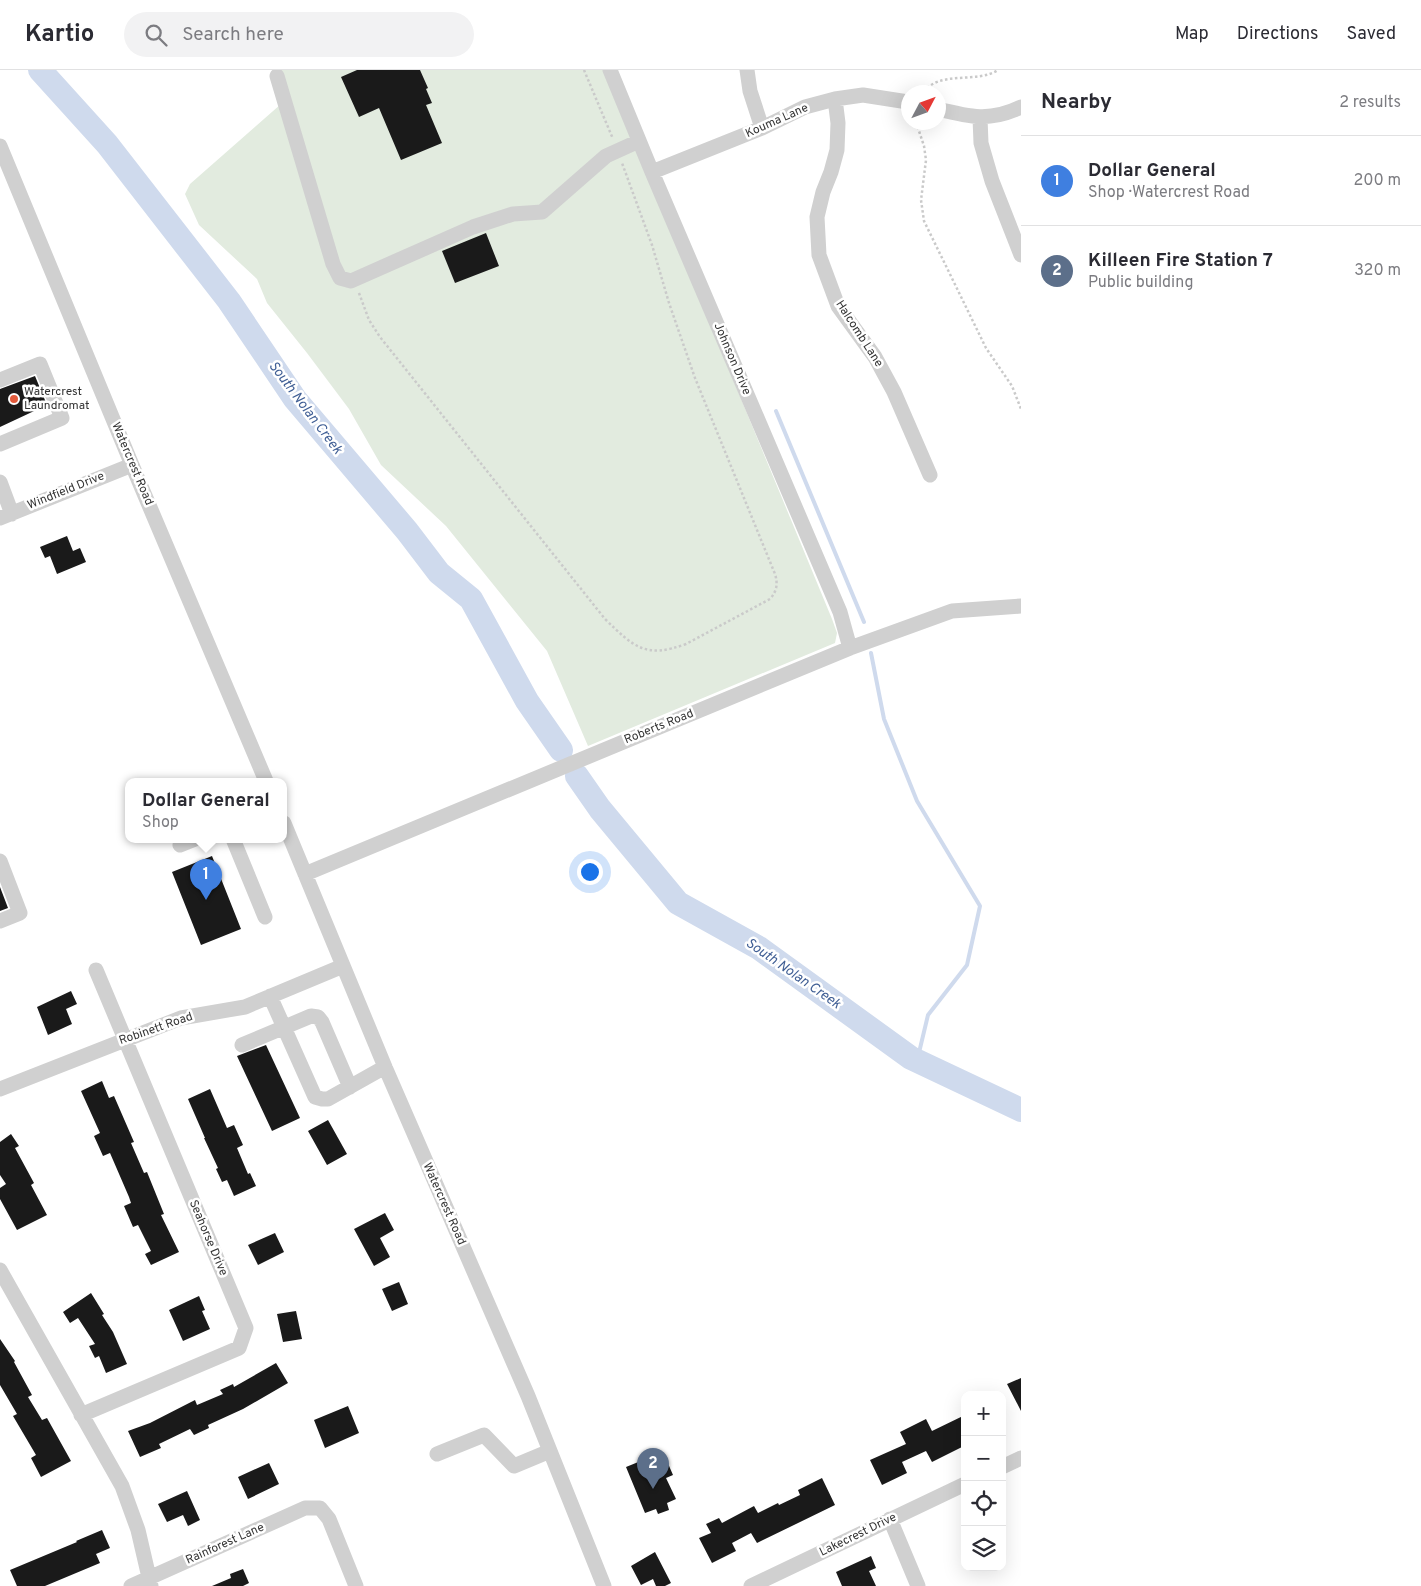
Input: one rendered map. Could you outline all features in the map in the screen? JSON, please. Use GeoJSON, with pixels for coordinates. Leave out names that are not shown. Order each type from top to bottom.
{"type":"FeatureCollection","features":[{"type":"Feature","properties":{"kind":"street","name":"Johnson Drive"},"geometry":{"type":"LineString","coordinates":[[610,70],[840,612],[850,648]]}},
{"type":"Feature","properties":{"kind":"street"},"geometry":{"type":"LineString","coordinates":[[747,70],[750,91],[762,128]]}},
{"type":"Feature","properties":{"kind":"street"},"geometry":{"type":"LineString","coordinates":[[277,76],[333,264],[340,278],[351,281],[473,227],[513,214],[542,212],[606,156],[639,141]]}},
{"type":"Feature","properties":{"kind":"street","name":"Kouma Lane"},"geometry":{"type":"LineString","coordinates":[[652,172],[762,128],[805,107],[835,99],[863,95],[901,101]]}},
{"type":"Feature","properties":{"kind":"street","name":"Halcomb Lane"},"geometry":{"type":"LineString","coordinates":[[835,99],[838,123],[837,150],[817,217],[819,254],[838,306],[876,357],[894,392],[930,475]]}},
{"type":"Feature","properties":{"kind":"street"},"geometry":{"type":"LineString","coordinates":[[946,110],[980,118],[1008,113],[1021,107]]}},
{"type":"Feature","properties":{"kind":"street"},"geometry":{"type":"LineString","coordinates":[[980,118],[981,143],[992,181],[1021,255]]}},
{"type":"Feature","properties":{"kind":"street","name":"Watercrest Road"},"geometry":{"type":"LineString","coordinates":[[0,146],[265,778]]}},
{"type":"Feature","properties":{"kind":"street"},"geometry":{"type":"LineString","coordinates":[[0,380],[40,364],[62,418],[0,444]]}},
{"type":"Feature","properties":{"kind":"street","name":"Windfield Drive"},"geometry":{"type":"LineString","coordinates":[[6,516],[132,464]]}},
{"type":"Feature","properties":{"kind":"street"},"geometry":{"type":"LineString","coordinates":[[1,486],[6,516]]}},
{"type":"Feature","properties":{"kind":"street","name":"Roberts Road"},"geometry":{"type":"LineString","coordinates":[[305,874],[850,648],[952,611],[1021,606]]}},
{"type":"Feature","properties":{"kind":"street","name":"Watercrest Road"},"geometry":{"type":"LineString","coordinates":[[287,830],[385,1067],[528,1396],[604,1586]]}},
{"type":"Feature","properties":{"kind":"street"},"geometry":{"type":"LineString","coordinates":[[180,845],[185,843]]}},
{"type":"Feature","properties":{"kind":"street"},"geometry":{"type":"LineString","coordinates":[[238,843],[265,917]]}},
{"type":"Feature","properties":{"kind":"street"},"geometry":{"type":"LineString","coordinates":[[0,863],[20,913],[0,921]]}},
{"type":"Feature","properties":{"kind":"street","name":"Robinett Road"},"geometry":{"type":"LineString","coordinates":[[0,1089],[181,1018],[245,1007],[343,966]]}},
{"type":"Feature","properties":{"kind":"street","name":"Seahorse Drive"},"geometry":{"type":"LineString","coordinates":[[81,1415],[239,1348],[246,1328],[96,970]]}},
{"type":"Feature","properties":{"kind":"street"},"geometry":{"type":"LineString","coordinates":[[270,996],[314,1096],[328,1099],[385,1067]]}},
{"type":"Feature","properties":{"kind":"street"},"geometry":{"type":"LineString","coordinates":[[242,1045],[311,1016],[318,1017],[322,1022],[350,1087]]}},
{"type":"Feature","properties":{"kind":"street"},"geometry":{"type":"LineString","coordinates":[[0,1270],[122,1486],[138,1530],[150,1582]]}},
{"type":"Feature","properties":{"kind":"street"},"geometry":{"type":"LineString","coordinates":[[437,1454],[484,1435],[514,1466],[550,1451]]}},
{"type":"Feature","properties":{"kind":"street"},"geometry":{"type":"LineString","coordinates":[[1006,1465],[1021,1458]]}},
{"type":"Feature","properties":{"kind":"street","name":"Lakecrest Drive"},"geometry":{"type":"LineString","coordinates":[[751,1586],[961,1486]]}},
{"type":"Feature","properties":{"kind":"street","name":"Rainforest Lane"},"geometry":{"type":"LineString","coordinates":[[131,1586],[150,1582],[305,1508],[320,1508],[328,1519],[356,1586]]}},
{"type":"Feature","properties":{"kind":"street"},"geometry":{"type":"LineString","coordinates":[[890,1519],[918,1586]]}},
{"type":"Feature","properties":{"kind":"path"},"geometry":{"type":"LineString","coordinates":[[354,280],[369,320],[380,337],[605,619],[626,639],[642,649],[658,652],[672,650],[770,599],[776,592],[777,581],[775,574],[695,378],[668,304],[652,245],[618,150],[584,70]]}},
{"type":"Feature","properties":{"kind":"path"},"geometry":{"type":"LineString","coordinates":[[931,85],[942,80],[979,77],[998,70]]}},
{"type":"Feature","properties":{"kind":"path"},"geometry":{"type":"LineString","coordinates":[[919,130],[926,160],[921,200],[924,221],[986,348],[1012,386],[1021,409]]}},
{"type":"Feature","properties":{"kind":"shaded area"},"geometry":{"type":"Polygon","coordinates":[[[278,70],[605,70],[832,619],[837,633],[835,643],[588,746],[547,651],[446,526],[381,465],[349,409],[267,303],[257,279],[199,225],[185,194],[190,184],[289,97],[278,70]]]}},
{"type":"Feature","properties":{"kind":"building"},"geometry":{"type":"Polygon","coordinates":[[[357,70],[420,70],[432,103],[426,105],[442,143],[401,160],[379,108],[359,117],[341,77],[357,70]]]}},
{"type":"Feature","properties":{"kind":"building"},"geometry":{"type":"Polygon","coordinates":[[[486,233],[499,266],[455,283],[442,251],[486,233]]]}},
{"type":"Feature","properties":{"kind":"building"},"geometry":{"type":"Polygon","coordinates":[[[35,376],[47,405],[0,427],[0,389],[35,376]]]}},
{"type":"Feature","properties":{"kind":"building"},"geometry":{"type":"Polygon","coordinates":[[[67,536],[73,551],[80,548],[86,562],[57,574],[50,556],[45,558],[40,547],[67,536]]]}},
{"type":"Feature","properties":{"kind":"building"},"geometry":{"type":"Polygon","coordinates":[[[212,856],[241,929],[201,945],[172,872],[212,856]]]}},
{"type":"Feature","properties":{"kind":"building"},"geometry":{"type":"Polygon","coordinates":[[[0,887],[8,908],[0,911],[0,887]]]}},
{"type":"Feature","properties":{"kind":"building"},"geometry":{"type":"Polygon","coordinates":[[[71,991],[77,1004],[66,1009],[72,1024],[48,1035],[37,1007],[71,991]]]}},
{"type":"Feature","properties":{"kind":"building"},"geometry":{"type":"Polygon","coordinates":[[[266,1045],[300,1118],[272,1131],[237,1056],[266,1045]]]}},
{"type":"Feature","properties":{"kind":"building"},"geometry":{"type":"Polygon","coordinates":[[[102,1081],[109,1098],[114,1096],[134,1142],[131,1143],[144,1173],[147,1172],[164,1214],[161,1215],[179,1252],[151,1265],[145,1254],[151,1251],[138,1225],[133,1227],[124,1206],[131,1203],[129,1197],[110,1153],[103,1156],[94,1136],[100,1133],[81,1091],[102,1081]]]}},
{"type":"Feature","properties":{"kind":"building"},"geometry":{"type":"Polygon","coordinates":[[[210,1089],[227,1128],[234,1125],[243,1145],[237,1148],[248,1174],[250,1173],[256,1186],[234,1196],[227,1180],[222,1182],[216,1169],[218,1168],[188,1099],[210,1089]]]}},
{"type":"Feature","properties":{"kind":"building"},"geometry":{"type":"Polygon","coordinates":[[[328,1120],[347,1154],[327,1165],[308,1131],[328,1120]]]}},
{"type":"Feature","properties":{"kind":"building"},"geometry":{"type":"Polygon","coordinates":[[[11,1134],[19,1146],[15,1148],[34,1183],[31,1185],[47,1215],[17,1230],[0,1199],[0,1188],[6,1184],[0,1175],[0,1142],[11,1134]]]}},
{"type":"Feature","properties":{"kind":"building"},"geometry":{"type":"Polygon","coordinates":[[[385,1213],[394,1230],[380,1238],[390,1257],[374,1266],[354,1229],[385,1213]]]}},
{"type":"Feature","properties":{"kind":"building"},"geometry":{"type":"Polygon","coordinates":[[[275,1233],[284,1252],[258,1265],[248,1245],[275,1233]]]}},
{"type":"Feature","properties":{"kind":"building"},"geometry":{"type":"Polygon","coordinates":[[[399,1282],[408,1304],[392,1311],[382,1289],[399,1282]]]}},
{"type":"Feature","properties":{"kind":"building"},"geometry":{"type":"Polygon","coordinates":[[[91,1293],[104,1314],[102,1315],[113,1332],[127,1364],[106,1373],[99,1356],[95,1358],[89,1346],[95,1344],[78,1318],[70,1323],[63,1312],[91,1293]]]}},
{"type":"Feature","properties":{"kind":"building"},"geometry":{"type":"Polygon","coordinates":[[[199,1296],[205,1310],[202,1311],[210,1329],[183,1341],[169,1310],[199,1296]]]}},
{"type":"Feature","properties":{"kind":"building"},"geometry":{"type":"Polygon","coordinates":[[[296,1311],[302,1339],[283,1342],[277,1314],[296,1311]]]}},
{"type":"Feature","properties":{"kind":"building"},"geometry":{"type":"Polygon","coordinates":[[[0,1339],[15,1361],[32,1395],[28,1397],[42,1420],[47,1418],[71,1461],[41,1477],[31,1458],[36,1455],[13,1416],[17,1414],[0,1385],[0,1339]]]}},
{"type":"Feature","properties":{"kind":"building"},"geometry":{"type":"Polygon","coordinates":[[[276,1363],[288,1383],[243,1409],[208,1425],[209,1428],[194,1435],[190,1429],[159,1444],[161,1448],[140,1457],[128,1431],[150,1423],[195,1400],[197,1405],[223,1394],[220,1390],[233,1384],[234,1387],[276,1363]]]}},
{"type":"Feature","properties":{"kind":"building"},"geometry":{"type":"Polygon","coordinates":[[[1021,1378],[1021,1411],[1007,1384],[1021,1378]]]}},
{"type":"Feature","properties":{"kind":"building"},"geometry":{"type":"Polygon","coordinates":[[[348,1406],[359,1433],[325,1448],[314,1420],[348,1406]]]}},
{"type":"Feature","properties":{"kind":"building"},"geometry":{"type":"Polygon","coordinates":[[[961,1417],[961,1448],[932,1462],[926,1451],[902,1462],[907,1473],[882,1485],[870,1460],[906,1444],[900,1432],[926,1419],[932,1431],[961,1417]]]}},
{"type":"Feature","properties":{"kind":"building"},"geometry":{"type":"Polygon","coordinates":[[[663,1452],[673,1475],[666,1478],[676,1499],[667,1503],[669,1510],[658,1514],[656,1509],[645,1513],[626,1467],[663,1452]]]}},
{"type":"Feature","properties":{"kind":"building"},"geometry":{"type":"Polygon","coordinates":[[[269,1463],[279,1484],[248,1499],[238,1477],[269,1463]]]}},
{"type":"Feature","properties":{"kind":"building"},"geometry":{"type":"Polygon","coordinates":[[[822,1478],[835,1505],[757,1543],[751,1533],[732,1543],[736,1551],[712,1563],[699,1538],[711,1533],[706,1524],[719,1518],[722,1523],[754,1506],[758,1513],[778,1503],[779,1505],[800,1495],[798,1490],[822,1478]]]}},
{"type":"Feature","properties":{"kind":"building"},"geometry":{"type":"Polygon","coordinates":[[[187,1491],[200,1520],[188,1526],[183,1515],[167,1522],[158,1504],[187,1491]]]}},
{"type":"Feature","properties":{"kind":"building"},"geometry":{"type":"Polygon","coordinates":[[[102,1530],[110,1548],[96,1554],[100,1563],[45,1586],[17,1586],[10,1570],[102,1530]]]}},
{"type":"Feature","properties":{"kind":"building"},"geometry":{"type":"Polygon","coordinates":[[[655,1552],[671,1583],[665,1586],[656,1586],[653,1579],[641,1585],[631,1566],[655,1552]]]}},
{"type":"Feature","properties":{"kind":"building"},"geometry":{"type":"Polygon","coordinates":[[[871,1556],[876,1568],[869,1571],[876,1586],[842,1586],[836,1572],[871,1556]]]}},
{"type":"Feature","properties":{"kind":"building"},"geometry":{"type":"Polygon","coordinates":[[[243,1569],[249,1583],[243,1586],[212,1586],[231,1578],[230,1574],[243,1569]]]}},
{"type":"Feature","properties":{"kind":"waterway","name":"South Nolan Creek"},"geometry":{"type":"LineString","coordinates":[[40,70],[107,144],[229,301],[295,399],[407,531],[439,573],[471,599],[527,701],[561,750]]}},
{"type":"Feature","properties":{"kind":"waterway"},"geometry":{"type":"LineString","coordinates":[[776,411],[864,622]]}},
{"type":"Feature","properties":{"kind":"waterway"},"geometry":{"type":"LineString","coordinates":[[871,653],[884,719],[917,801],[980,906],[967,965],[928,1015],[917,1061]]}},
{"type":"Feature","properties":{"kind":"waterway","name":"South Nolan Creek"},"geometry":{"type":"LineString","coordinates":[[577,776],[600,809],[678,903],[759,948],[911,1058],[1021,1110]]}},
{"type":"Feature","properties":{"kind":"place","name":"Watercrest Laundromat"},"geometry":{"type":"Point","coordinates":[14,399]}},
{"type":"Feature","properties":{"kind":"place","name":"Dollar General"},"geometry":{"type":"Point","coordinates":[206,900]}},
{"type":"Feature","properties":{"kind":"place","name":"Killeen Fire Station 7"},"geometry":{"type":"Point","coordinates":[653,1489]}}]}
